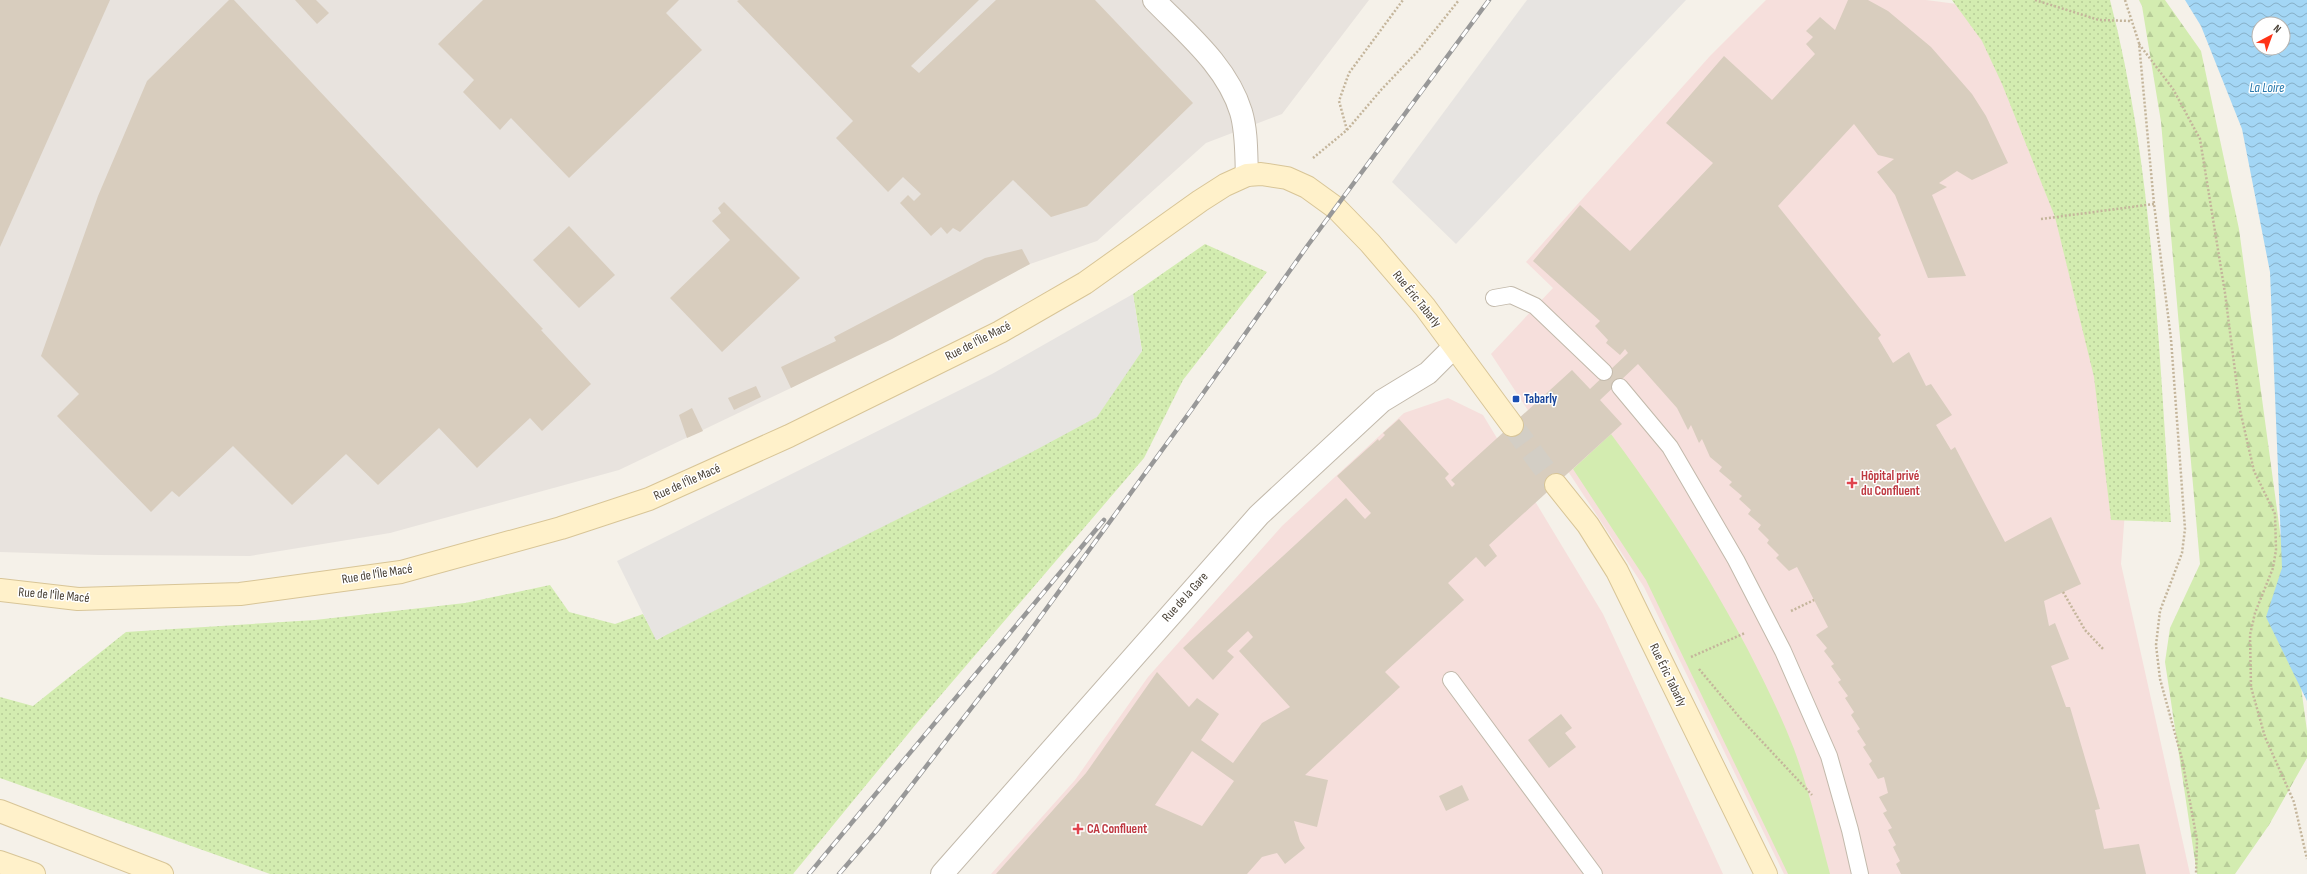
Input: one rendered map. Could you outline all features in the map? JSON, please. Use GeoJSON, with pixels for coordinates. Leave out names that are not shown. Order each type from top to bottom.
{"type":"FeatureCollection","features":[{"type":"Feature","properties":{"kind":"street"},"geometry":{"type":"LineString","coordinates":[[1154,0],[1209,56],[1233,91],[1241,113],[1245,134],[1247,175]]}},
{"type":"Feature","properties":{"kind":"street","name":"Rue de l'Île Macé"},"geometry":{"type":"LineString","coordinates":[[0,590],[78,599],[240,594],[394,573],[561,528],[650,499],[789,436],[1000,332],[1085,283],[1200,201],[1225,185],[1247,175],[1261,174],[1287,178],[1307,187]]}},
{"type":"Feature","properties":{"kind":"street","name":"Rue Éric Tabarly"},"geometry":{"type":"LineString","coordinates":[[1307,187],[1336,208],[1370,243],[1425,307],[1512,425]]}},
{"type":"Feature","properties":{"kind":"street","name":"Rue de la Gare"},"geometry":{"type":"LineString","coordinates":[[942,874],[1259,515],[1382,401],[1428,373],[1454,347]]}},
{"type":"Feature","properties":{"kind":"street","name":"Rue Éric Tabarly"},"geometry":{"type":"LineString","coordinates":[[1556,485],[1588,525],[1617,571],[1766,874]]}},
{"type":"Feature","properties":{"kind":"street"},"geometry":{"type":"LineString","coordinates":[[0,811],[162,874]]}},
{"type":"Feature","properties":{"kind":"street"},"geometry":{"type":"LineString","coordinates":[[0,862],[34,874]]}},
{"type":"Feature","properties":{"kind":"lane"},"geometry":{"type":"LineString","coordinates":[[1494,298],[1511,295],[1535,306],[1604,372]]}},
{"type":"Feature","properties":{"kind":"lane"},"geometry":{"type":"LineString","coordinates":[[1620,387],[1670,447],[1736,560],[1783,651],[1829,756],[1860,874]]}},
{"type":"Feature","properties":{"kind":"lane"},"geometry":{"type":"LineString","coordinates":[[1451,680],[1590,870]]}},
{"type":"Feature","properties":{"kind":"path"},"geometry":{"type":"LineString","coordinates":[[1347,130],[1339,100],[1349,73],[1404,0]]}},
{"type":"Feature","properties":{"kind":"path"},"geometry":{"type":"LineString","coordinates":[[1307,187],[1312,159],[1347,130],[1381,90],[1419,50],[1459,0]]}},
{"type":"Feature","properties":{"kind":"path"},"geometry":{"type":"LineString","coordinates":[[2035,0],[2099,20],[2131,21]]}},
{"type":"Feature","properties":{"kind":"path"},"geometry":{"type":"LineString","coordinates":[[2125,0],[2139,43],[2154,204],[2171,339],[2185,529],[2182,553],[2160,611],[2156,645],[2160,679],[2182,759],[2197,840],[2196,874]]}},
{"type":"Feature","properties":{"kind":"path"},"geometry":{"type":"LineString","coordinates":[[2139,43],[2173,89],[2200,139],[2225,293],[2240,410],[2254,471],[2276,514],[2276,550],[2273,568],[2255,614],[2250,635],[2251,687],[2265,737],[2294,802],[2307,859]]}},
{"type":"Feature","properties":{"kind":"path"},"geometry":{"type":"LineString","coordinates":[[2041,219],[2154,204]]}},
{"type":"Feature","properties":{"kind":"path"},"geometry":{"type":"LineString","coordinates":[[2063,592],[2085,630],[2104,650]]}},
{"type":"Feature","properties":{"kind":"path"},"geometry":{"type":"LineString","coordinates":[[1695,655],[1749,632]]}},
{"type":"Feature","properties":{"kind":"path"},"geometry":{"type":"LineString","coordinates":[[1690,658],[1740,718],[1816,798],[1842,801]]}},
{"type":"Feature","properties":{"kind":"shaded area"},"geometry":{"type":"Polygon","coordinates":[[[0,0],[1369,0],[1282,114],[1206,143],[1097,241],[1030,264],[791,388],[619,470],[390,533],[250,556],[98,555],[0,552],[0,0]]]}},
{"type":"Feature","properties":{"kind":"shaded area"},"geometry":{"type":"Polygon","coordinates":[[[1527,0],[1686,0],[1456,244],[1392,182],[1527,0]]]}},
{"type":"Feature","properties":{"kind":"shaded area","name":"Hôpital privé du Confluent"},"geometry":{"type":"Polygon","coordinates":[[[1766,0],[1926,0],[1988,8],[2132,419],[2121,564],[2190,874],[1784,874],[1644,587],[1491,354],[1553,288],[1526,262],[1710,56],[1766,0]]]}},
{"type":"Feature","properties":{"kind":"shaded area"},"geometry":{"type":"Polygon","coordinates":[[[1133,294],[1142,351],[1097,417],[1032,452],[656,640],[617,561],[992,374],[1133,294]]]}},
{"type":"Feature","properties":{"kind":"shaded area"},"geometry":{"type":"Polygon","coordinates":[[[1448,398],[1483,415],[1603,614],[1723,874],[991,874],[1075,780],[1148,677],[1282,526],[1404,413],[1448,398]]]}},
{"type":"Feature","properties":{"kind":"green space"},"geometry":{"type":"Polygon","coordinates":[[[1952,0],[2110,0],[2125,64],[2145,194],[2158,325],[2171,522],[2111,520],[2094,377],[2055,217],[2002,84],[1982,41],[1952,0]]]}},
{"type":"Feature","properties":{"kind":"green space"},"geometry":{"type":"Polygon","coordinates":[[[2139,0],[2165,0],[2201,51],[2239,229],[2307,731],[2307,758],[2269,825],[2235,874],[2197,874],[2165,662],[2170,628],[2200,564],[2161,122],[2142,6],[2139,0]]]}},
{"type":"Feature","properties":{"kind":"green space"},"geometry":{"type":"Polygon","coordinates":[[[1205,244],[1267,272],[1183,380],[1144,458],[917,723],[793,874],[270,874],[0,778],[0,697],[33,706],[126,632],[315,620],[465,603],[550,585],[569,612],[615,624],[643,614],[657,640],[1142,351],[1133,294],[1205,244]]]}},
{"type":"Feature","properties":{"kind":"green space"},"geometry":{"type":"Polygon","coordinates":[[[1611,434],[1666,512],[1700,565],[1732,620],[1760,673],[1794,749],[1814,811],[1830,874],[1788,874],[1646,580],[1573,469],[1611,434]]]}},
{"type":"Feature","properties":{"kind":"water","name":"La Loire"},"geometry":{"type":"Polygon","coordinates":[[[2185,0],[2307,0],[2307,701],[2266,617],[2282,568],[2270,272],[2242,129],[2201,26],[2185,0]]]}},
{"type":"Feature","properties":{"kind":"building"},"geometry":{"type":"Polygon","coordinates":[[[0,0],[110,0],[0,247],[0,0]]]}},
{"type":"Feature","properties":{"kind":"building"},"geometry":{"type":"Polygon","coordinates":[[[229,0],[234,0],[543,329],[541,330],[591,384],[542,431],[530,418],[477,468],[439,428],[378,485],[346,454],[292,505],[233,446],[179,497],[172,491],[151,512],[57,416],[79,394],[41,356],[98,196],[147,81],[229,0]]]}},
{"type":"Feature","properties":{"kind":"building"},"geometry":{"type":"Polygon","coordinates":[[[295,0],[316,0],[329,13],[317,24],[295,0]]]}},
{"type":"Feature","properties":{"kind":"building"},"geometry":{"type":"Polygon","coordinates":[[[483,0],[679,0],[666,13],[702,50],[569,178],[511,118],[500,130],[463,92],[474,80],[438,44],[483,0]]]}},
{"type":"Feature","properties":{"kind":"building"},"geometry":{"type":"Polygon","coordinates":[[[979,0],[911,66],[919,73],[996,0],[1095,0],[1193,103],[1087,206],[1051,217],[1013,180],[960,232],[953,228],[947,234],[941,227],[931,236],[900,203],[908,195],[914,201],[921,194],[903,177],[888,192],[836,138],[853,121],[737,1],[979,0]]]}},
{"type":"Feature","properties":{"kind":"building"},"geometry":{"type":"Polygon","coordinates":[[[1848,0],[1868,0],[1888,11],[1931,47],[1972,94],[1986,116],[2008,163],[1972,180],[1957,171],[1939,183],[1947,187],[1932,195],[1966,276],[1928,278],[1895,195],[1877,172],[1894,159],[1878,155],[1854,124],[1778,206],[1881,335],[1878,338],[1893,363],[1909,352],[1926,386],[1931,384],[1952,415],[1936,425],[1951,450],[1955,447],[2005,542],[2051,517],[2081,584],[2044,601],[2049,626],[2055,623],[2069,659],[2051,666],[2066,707],[2070,707],[2100,809],[2095,810],[2104,849],[2139,844],[2146,874],[1901,874],[1896,864],[1900,861],[1893,847],[1896,845],[1888,830],[1892,828],[1883,813],[1887,811],[1879,797],[1888,793],[1884,777],[1878,779],[1869,764],[1872,761],[1863,747],[1866,745],[1857,731],[1860,729],[1851,715],[1854,712],[1845,698],[1848,696],[1838,682],[1841,680],[1831,666],[1834,664],[1824,651],[1827,648],[1816,635],[1828,627],[1797,567],[1789,571],[1776,558],[1779,555],[1767,543],[1769,540],[1758,529],[1761,525],[1748,514],[1751,510],[1739,499],[1742,496],[1729,485],[1732,482],[1719,471],[1722,467],[1710,457],[1702,439],[1699,443],[1691,425],[1688,430],[1677,408],[1638,364],[1600,400],[1622,424],[1489,545],[1497,556],[1485,567],[1476,557],[1448,583],[1464,600],[1385,672],[1400,687],[1305,775],[1328,780],[1317,827],[1294,821],[1300,841],[1305,848],[1285,864],[1277,853],[1262,857],[1247,874],[996,874],[1086,773],[1157,672],[1189,707],[1197,698],[1219,714],[1201,740],[1233,763],[1262,723],[1290,707],[1239,651],[1253,637],[1248,631],[1227,651],[1234,657],[1213,680],[1183,648],[1346,498],[1365,519],[1371,513],[1337,476],[1378,439],[1379,441],[1385,435],[1383,433],[1399,419],[1449,474],[1445,478],[1452,487],[1455,484],[1451,480],[1572,370],[1590,389],[1628,353],[1625,349],[1620,355],[1606,343],[1608,340],[1595,326],[1600,321],[1533,261],[1580,205],[1630,251],[1713,163],[1666,123],[1724,56],[1772,100],[1815,54],[1806,44],[1813,37],[1806,31],[1820,17],[1835,30],[1848,0]],[[1192,751],[1155,805],[1202,826],[1234,781],[1192,751]]]}},
{"type":"Feature","properties":{"kind":"building"},"geometry":{"type":"Polygon","coordinates":[[[724,202],[800,278],[722,352],[670,298],[730,240],[712,221],[721,213],[718,208],[724,202]]]}},
{"type":"Feature","properties":{"kind":"building"},"geometry":{"type":"Polygon","coordinates":[[[569,226],[615,275],[579,308],[533,260],[569,226]]]}},
{"type":"Feature","properties":{"kind":"building"},"geometry":{"type":"Polygon","coordinates":[[[1022,249],[1030,264],[892,339],[791,388],[781,367],[836,341],[834,337],[985,258],[1022,249]]]}},
{"type":"Feature","properties":{"kind":"building"},"geometry":{"type":"Polygon","coordinates":[[[756,386],[761,397],[734,410],[728,398],[756,386]]]}},
{"type":"Feature","properties":{"kind":"building"},"geometry":{"type":"Polygon","coordinates":[[[692,408],[703,431],[687,438],[679,415],[692,408]]]}},
{"type":"Feature","properties":{"kind":"building"},"geometry":{"type":"Polygon","coordinates":[[[1561,714],[1572,728],[1565,733],[1576,747],[1549,768],[1528,740],[1561,714]]]}},
{"type":"Feature","properties":{"kind":"building"},"geometry":{"type":"Polygon","coordinates":[[[1462,785],[1469,800],[1446,811],[1439,796],[1462,785]]]}},
{"type":"Feature","properties":{"kind":"tunnel"},"geometry":{"type":"LineString","coordinates":[[1512,425],[1556,485]]}},
{"type":"Feature","properties":{"kind":"railway"},"geometry":{"type":"LineString","coordinates":[[839,874],[877,830],[1017,649],[1192,409],[1308,245],[1489,0]]}},
{"type":"Feature","properties":{"kind":"railway"},"geometry":{"type":"LineString","coordinates":[[809,874],[1104,520]]}},
{"type":"Feature","properties":{"kind":"place","name":"Tabarly"},"geometry":{"type":"Point","coordinates":[1516,399]}},
{"type":"Feature","properties":{"kind":"place","name":"Hôpital privé du Confluent"},"geometry":{"type":"Point","coordinates":[1852,483]}},
{"type":"Feature","properties":{"kind":"place","name":"CA Confluent"},"geometry":{"type":"Point","coordinates":[1078,829]}}]}
